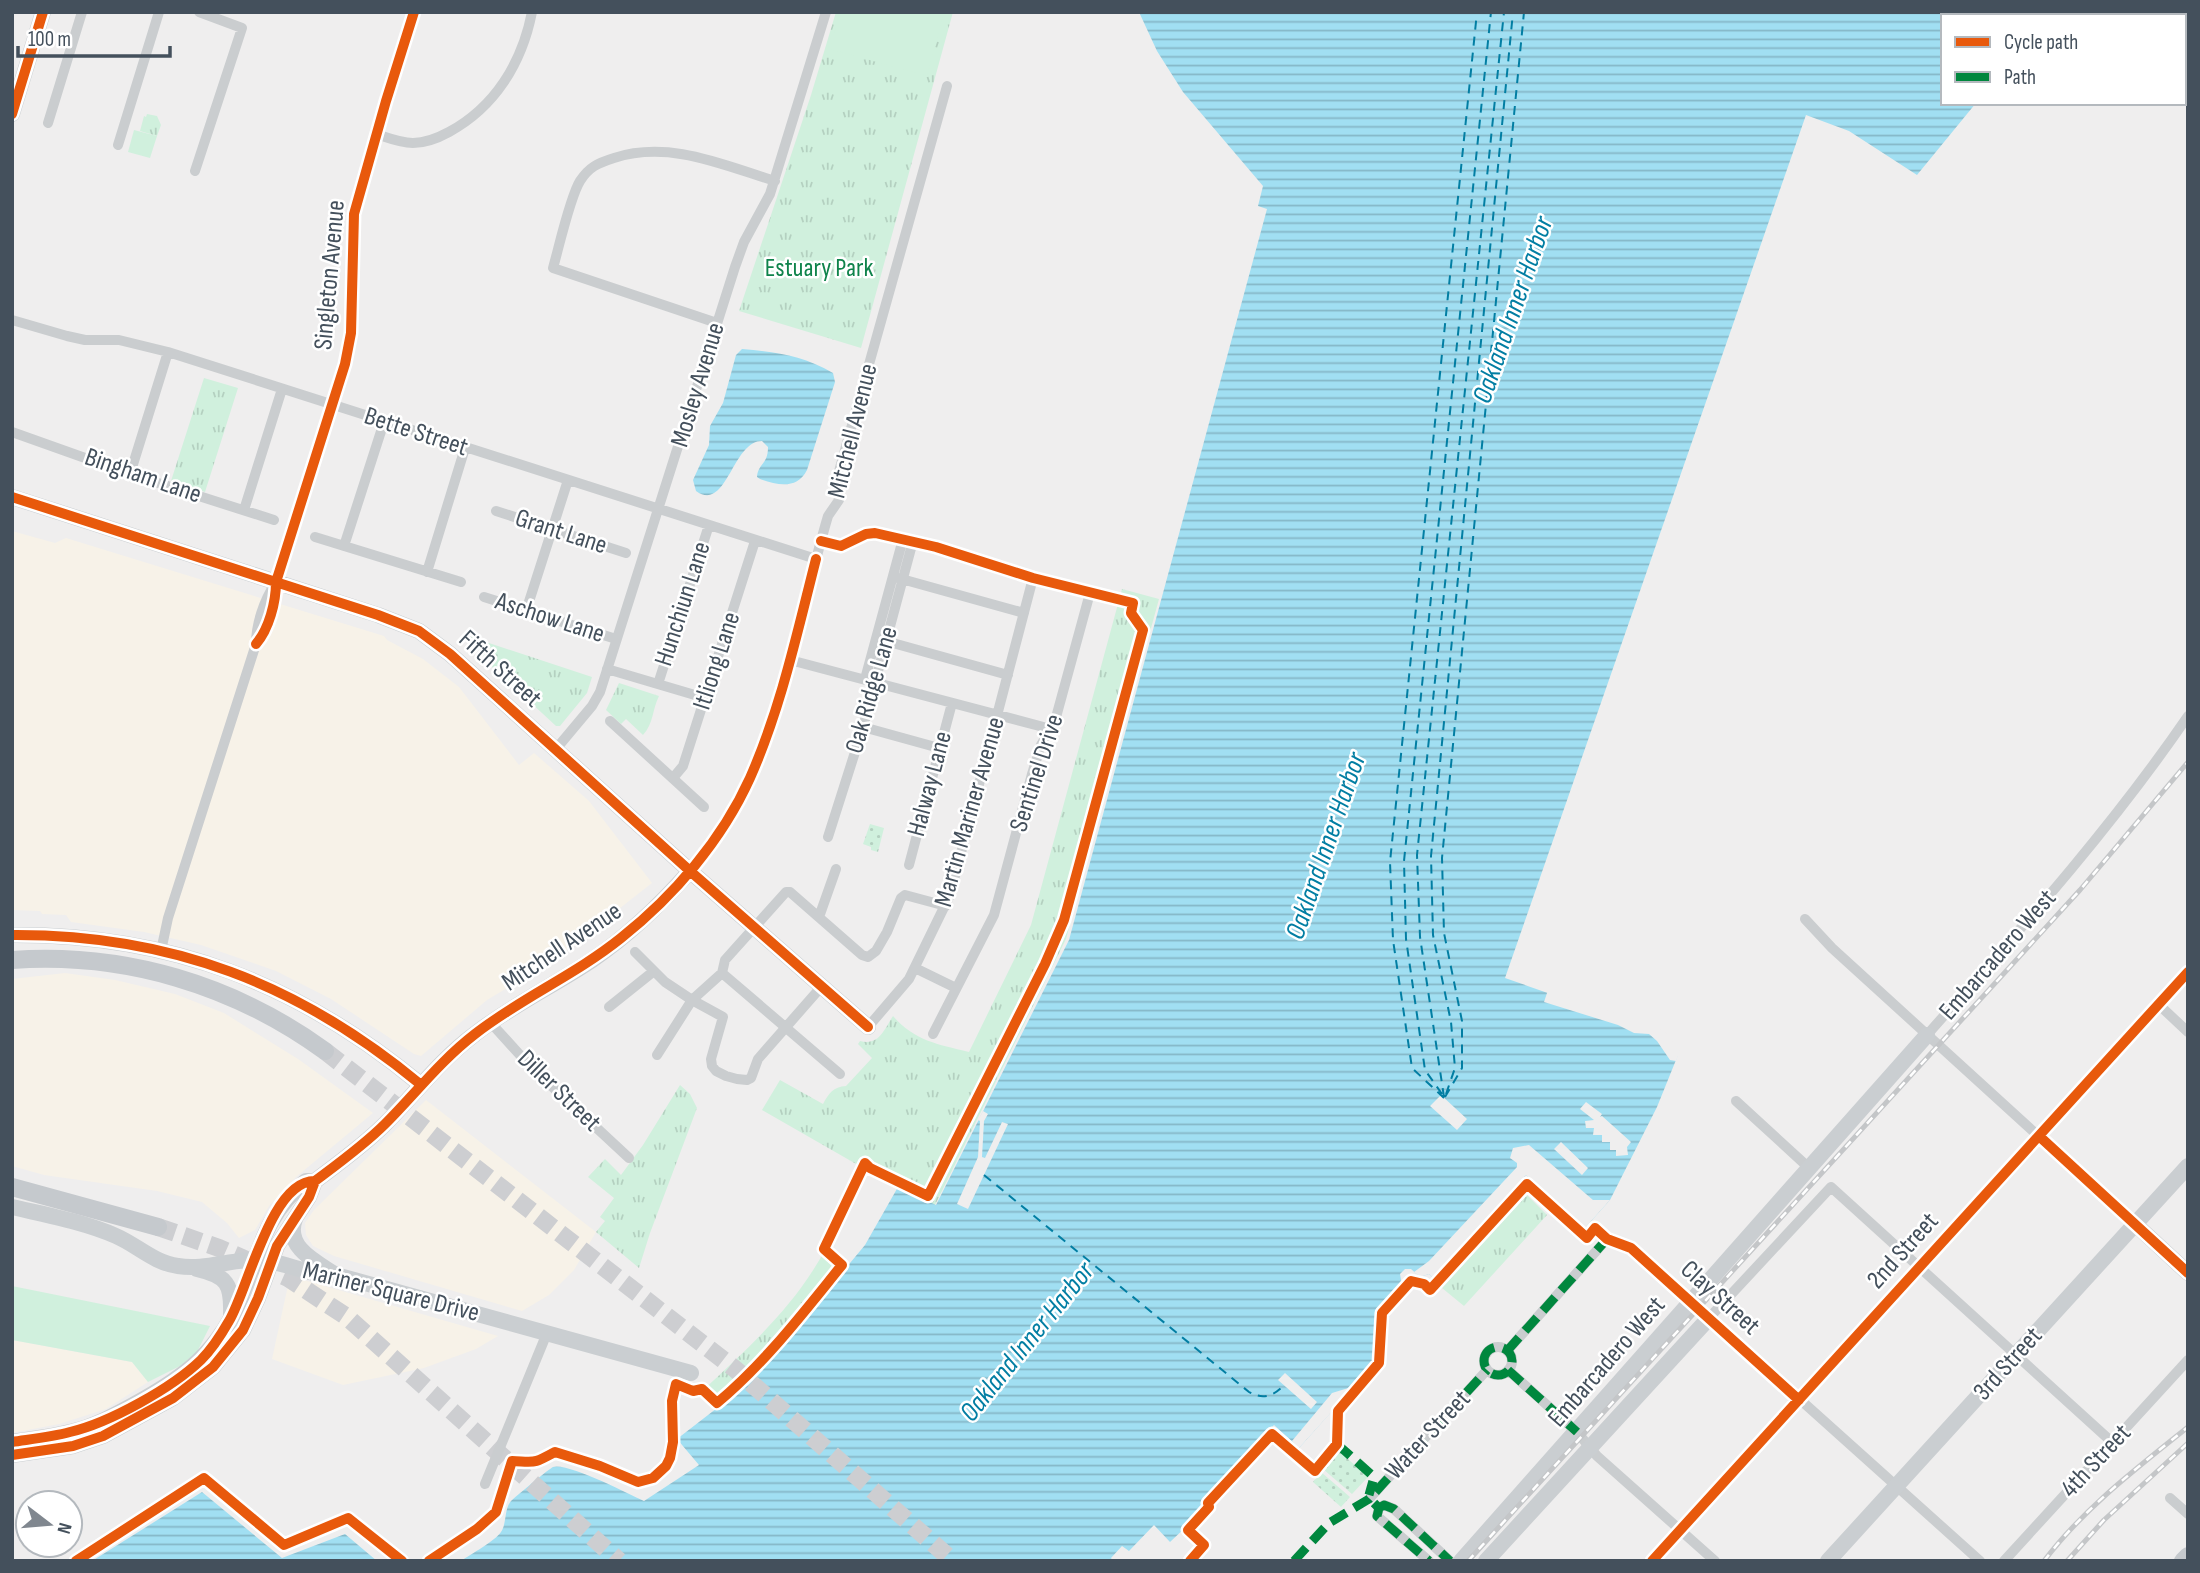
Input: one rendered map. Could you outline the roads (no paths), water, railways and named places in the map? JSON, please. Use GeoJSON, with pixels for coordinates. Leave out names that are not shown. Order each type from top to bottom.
{"type":"FeatureCollection","features":[{"type":"Feature","properties":{"kind":"main road"},"geometry":{"type":"LineString","coordinates":[[12,960],[83,960],[125,965],[170,976],[210,988],[245,1003],[286,1025],[325,1051]]}},
{"type":"Feature","properties":{"kind":"main road"},"geometry":{"type":"LineString","coordinates":[[12,1187],[158,1227]]}},
{"type":"Feature","properties":{"kind":"main road"},"geometry":{"type":"LineString","coordinates":[[2183,1561],[2188,1556]]}},
{"type":"Feature","properties":{"kind":"street"},"geometry":{"type":"LineString","coordinates":[[12,114],[43,12]]}},
{"type":"Feature","properties":{"kind":"street"},"geometry":{"type":"LineString","coordinates":[[48,123],[82,12]]}},
{"type":"Feature","properties":{"kind":"street"},"geometry":{"type":"LineString","coordinates":[[118,145],[159,12]]}},
{"type":"Feature","properties":{"kind":"street"},"geometry":{"type":"LineString","coordinates":[[195,170],[242,28],[199,12]]}},
{"type":"Feature","properties":{"kind":"street","name":"Singleton Avenue"},"geometry":{"type":"LineString","coordinates":[[161,951],[168,918],[256,644],[256,633],[267,597],[276,582],[345,364],[351,333],[354,214],[414,12]]}},
{"type":"Feature","properties":{"kind":"street"},"geometry":{"type":"LineString","coordinates":[[376,134],[415,144],[443,135],[469,119],[489,101],[509,76],[524,44],[532,12]]}},
{"type":"Feature","properties":{"kind":"street","name":"Mosley Avenue"},"geometry":{"type":"LineString","coordinates":[[556,749],[592,706],[607,668],[739,255],[775,181],[826,12]]}},
{"type":"Feature","properties":{"kind":"street","name":"Mitchell Avenue"},"geometry":{"type":"LineString","coordinates":[[12,1442],[85,1428],[180,1378],[202,1360],[231,1319],[244,1292],[265,1231],[279,1208],[306,1181],[315,1181],[371,1137],[445,1059],[490,1022],[576,970],[616,942],[660,904],[690,871],[723,825],[751,776],[770,726],[828,516],[839,500],[836,482],[947,86]]}},
{"type":"Feature","properties":{"kind":"street"},"geometry":{"type":"LineString","coordinates":[[717,323],[553,268],[578,184],[592,165],[636,153],[667,152],[698,157],[775,181]]}},
{"type":"Feature","properties":{"kind":"street","name":"Bette Street"},"geometry":{"type":"LineString","coordinates":[[12,320],[85,340],[119,340],[168,352],[816,559]]}},
{"type":"Feature","properties":{"kind":"street"},"geometry":{"type":"LineString","coordinates":[[130,474],[168,352]]}},
{"type":"Feature","properties":{"kind":"street"},"geometry":{"type":"LineString","coordinates":[[244,510],[282,389]]}},
{"type":"Feature","properties":{"kind":"street"},"geometry":{"type":"LineString","coordinates":[[344,546],[384,422]]}},
{"type":"Feature","properties":{"kind":"street","name":"Bingham Lane"},"geometry":{"type":"LineString","coordinates":[[12,432],[130,474],[274,520]]}},
{"type":"Feature","properties":{"kind":"street"},"geometry":{"type":"LineString","coordinates":[[427,572],[465,448]]}},
{"type":"Feature","properties":{"kind":"street"},"geometry":{"type":"LineString","coordinates":[[526,611],[568,480]]}},
{"type":"Feature","properties":{"kind":"street","name":"Fifth Street"},"geometry":{"type":"LineString","coordinates":[[12,497],[392,619],[419,631],[441,646],[690,871],[868,1027]]}},
{"type":"Feature","properties":{"kind":"street","name":"Grant Lane"},"geometry":{"type":"LineString","coordinates":[[496,511],[626,553]]}},
{"type":"Feature","properties":{"kind":"street","name":"Hunchiun Lane"},"geometry":{"type":"LineString","coordinates":[[658,684],[709,525]]}},
{"type":"Feature","properties":{"kind":"street"},"geometry":{"type":"LineString","coordinates":[[315,537],[461,582]]}},
{"type":"Feature","properties":{"kind":"street","name":"Oak Ridge Lane"},"geometry":{"type":"LineString","coordinates":[[828,837],[863,727],[869,681],[908,540]]}},
{"type":"Feature","properties":{"kind":"street","name":"Itliong Lane"},"geometry":{"type":"LineString","coordinates":[[673,778],[683,766],[755,541]]}},
{"type":"Feature","properties":{"kind":"street"},"geometry":{"type":"LineString","coordinates":[[898,578],[1024,612]]}},
{"type":"Feature","properties":{"kind":"street","name":"Martin Mariner Avenue"},"geometry":{"type":"LineString","coordinates":[[868,1027],[901,991],[946,906],[1033,578]]}},
{"type":"Feature","properties":{"kind":"street","name":"Sentinel Drive"},"geometry":{"type":"LineString","coordinates":[[933,1034],[994,915],[1038,753],[1051,729],[1090,593]]}},
{"type":"Feature","properties":{"kind":"street","name":"Aschow Lane"},"geometry":{"type":"LineString","coordinates":[[484,597],[616,639]]}},
{"type":"Feature","properties":{"kind":"street"},"geometry":{"type":"LineString","coordinates":[[882,640],[1008,676]]}},
{"type":"Feature","properties":{"kind":"street"},"geometry":{"type":"LineString","coordinates":[[790,660],[1051,729]]}},
{"type":"Feature","properties":{"kind":"street"},"geometry":{"type":"LineString","coordinates":[[607,668],[705,698]]}},
{"type":"Feature","properties":{"kind":"street","name":"Halway Lane"},"geometry":{"type":"LineString","coordinates":[[909,865],[952,703]]}},
{"type":"Feature","properties":{"kind":"street","name":"Embarcadero West"},"geometry":{"type":"LineString","coordinates":[[1461,1561],[2078,864],[2188,716]]}},
{"type":"Feature","properties":{"kind":"street"},"geometry":{"type":"LineString","coordinates":[[610,721],[704,807]]}},
{"type":"Feature","properties":{"kind":"street"},"geometry":{"type":"LineString","coordinates":[[863,727],[939,748]]}},
{"type":"Feature","properties":{"kind":"street"},"geometry":{"type":"LineString","coordinates":[[819,918],[836,869]]}},
{"type":"Feature","properties":{"kind":"street"},"geometry":{"type":"LineString","coordinates":[[657,1055],[692,1000],[722,973],[725,960],[786,892],[790,892],[862,956],[868,957],[876,951],[901,898],[905,895],[946,906]]}},
{"type":"Feature","properties":{"kind":"street"},"geometry":{"type":"LineString","coordinates":[[1805,919],[1832,948],[2188,1273]]}},
{"type":"Feature","properties":{"kind":"street"},"geometry":{"type":"LineString","coordinates":[[12,935],[94,940],[161,951],[231,971],[301,1002],[362,1039],[420,1084]]}},
{"type":"Feature","properties":{"kind":"street"},"geometry":{"type":"LineString","coordinates":[[635,952],[665,982],[723,1017],[711,1059],[712,1066],[716,1071],[737,1079],[747,1080],[752,1077],[758,1059],[822,986]]}},
{"type":"Feature","properties":{"kind":"street"},"geometry":{"type":"LineString","coordinates":[[915,968],[956,988]]}},
{"type":"Feature","properties":{"kind":"street"},"geometry":{"type":"LineString","coordinates":[[609,1007],[654,971]]}},
{"type":"Feature","properties":{"kind":"street","name":"2nd Street"},"geometry":{"type":"LineString","coordinates":[[1652,1561],[2188,972]]}},
{"type":"Feature","properties":{"kind":"street"},"geometry":{"type":"LineString","coordinates":[[722,973],[840,1074]]}},
{"type":"Feature","properties":{"kind":"street"},"geometry":{"type":"LineString","coordinates":[[2158,1004],[2188,1031]]}},
{"type":"Feature","properties":{"kind":"street","name":"Diller Street"},"geometry":{"type":"LineString","coordinates":[[490,1022],[530,1066],[629,1158]]}},
{"type":"Feature","properties":{"kind":"street"},"geometry":{"type":"LineString","coordinates":[[1736,1101],[1808,1167]]}},
{"type":"Feature","properties":{"kind":"street","name":"3rd Street"},"geometry":{"type":"LineString","coordinates":[[1828,1561],[2188,1166]]}},
{"type":"Feature","properties":{"kind":"street"},"geometry":{"type":"LineString","coordinates":[[12,1455],[73,1446],[103,1436],[187,1389],[213,1367],[243,1330],[271,1261],[286,1230],[309,1197],[315,1181]]}},
{"type":"Feature","properties":{"kind":"street","name":"Embarcadero West"},"geometry":{"type":"LineString","coordinates":[[1486,1561],[1830,1187],[1919,1267]]}},
{"type":"Feature","properties":{"kind":"street","name":"Mariner Square Drive"},"geometry":{"type":"LineString","coordinates":[[12,1207],[104,1231],[163,1263],[188,1267],[254,1259],[271,1261],[322,1276],[336,1275],[691,1373]]}},
{"type":"Feature","properties":{"kind":"street"},"geometry":{"type":"LineString","coordinates":[[297,1213],[292,1225],[295,1242],[306,1254],[336,1275]]}},
{"type":"Feature","properties":{"kind":"street","name":"Clay Street"},"geometry":{"type":"LineString","coordinates":[[1507,1351],[1607,1238],[1631,1248],[1980,1561]]}},
{"type":"Feature","properties":{"kind":"street"},"geometry":{"type":"LineString","coordinates":[[188,1267],[217,1275],[228,1285],[233,1299],[231,1319]]}},
{"type":"Feature","properties":{"kind":"street"},"geometry":{"type":"LineString","coordinates":[[1919,1267],[2112,1443]]}},
{"type":"Feature","properties":{"kind":"street"},"geometry":{"type":"LineString","coordinates":[[485,1484],[547,1333]]}},
{"type":"Feature","properties":{"kind":"street"},"geometry":{"type":"LineString","coordinates":[[1500,1347],[1507,1351],[1512,1363],[1508,1370],[1498,1375],[1487,1370],[1484,1358],[1489,1350],[1500,1347]]}},
{"type":"Feature","properties":{"kind":"street","name":"4th Street"},"geometry":{"type":"LineString","coordinates":[[2004,1561],[2188,1360]]}},
{"type":"Feature","properties":{"kind":"street","name":"Water Street"},"geometry":{"type":"LineString","coordinates":[[1368,1499],[1487,1370]]}},
{"type":"Feature","properties":{"kind":"street"},"geometry":{"type":"LineString","coordinates":[[1508,1370],[1577,1432],[1589,1448],[1715,1561]]}},
{"type":"Feature","properties":{"kind":"street"},"geometry":{"type":"LineString","coordinates":[[2170,1498],[2188,1514]]}},
{"type":"Feature","properties":{"kind":"street"},"geometry":{"type":"LineString","coordinates":[[1429,1561],[1377,1516],[1379,1508],[1384,1505],[1394,1509],[1450,1561]]}},
{"type":"Feature","properties":{"kind":"water","name":"Oakland Inner Harbor"},"geometry":{"type":"Polygon","coordinates":[[[1139,12],[2008,14],[1941,14],[1941,105],[1974,105],[1917,175],[1849,131],[1806,115],[1505,978],[1654,1030],[1678,1055],[1657,1107],[1610,1200],[1584,1229],[1526,1175],[1433,1278],[1429,1274],[1420,1277],[1411,1269],[1405,1269],[1400,1274],[1405,1286],[1388,1304],[1379,1309],[1376,1362],[1299,1448],[1274,1425],[1202,1505],[1205,1509],[1170,1542],[1154,1525],[1129,1551],[1122,1546],[1111,1558],[1113,1561],[461,1561],[498,1536],[511,1501],[553,1467],[571,1469],[644,1501],[699,1465],[677,1439],[752,1381],[865,1245],[898,1187],[936,1205],[1069,940],[1267,209],[1258,206],[1263,186],[1183,92],[1157,51],[1139,12]]]}},
{"type":"Feature","properties":{"kind":"water"},"geometry":{"type":"Polygon","coordinates":[[[742,349],[800,358],[833,373],[835,382],[807,470],[798,481],[773,483],[757,477],[768,453],[768,447],[762,441],[752,444],[743,452],[723,485],[707,495],[696,491],[693,480],[709,445],[710,426],[723,403],[736,355],[742,349]]]}},
{"type":"Feature","properties":{"kind":"water"},"geometry":{"type":"Polygon","coordinates":[[[202,1492],[282,1558],[345,1534],[377,1561],[92,1561],[202,1492]]]}},
{"type":"Feature","properties":{"kind":"tunnel"},"geometry":{"type":"LineString","coordinates":[[325,1051],[735,1369],[953,1561]]}},
{"type":"Feature","properties":{"kind":"tunnel"},"geometry":{"type":"LineString","coordinates":[[158,1227],[219,1248],[288,1278],[347,1317],[619,1561]]}},
{"type":"Feature","properties":{"kind":"railway"},"geometry":{"type":"LineString","coordinates":[[1468,1561],[2080,890],[2188,762]]}},
{"type":"Feature","properties":{"kind":"railway"},"geometry":{"type":"LineString","coordinates":[[2044,1561],[2094,1506],[2188,1427]]}},
{"type":"Feature","properties":{"kind":"railway"},"geometry":{"type":"LineString","coordinates":[[2067,1561],[2104,1520],[2188,1443]]}},
{"type":"Feature","properties":{"kind":"park label","name":"Estuary Park"},"geometry":{"type":"Point","coordinates":[819,268]}}]}
